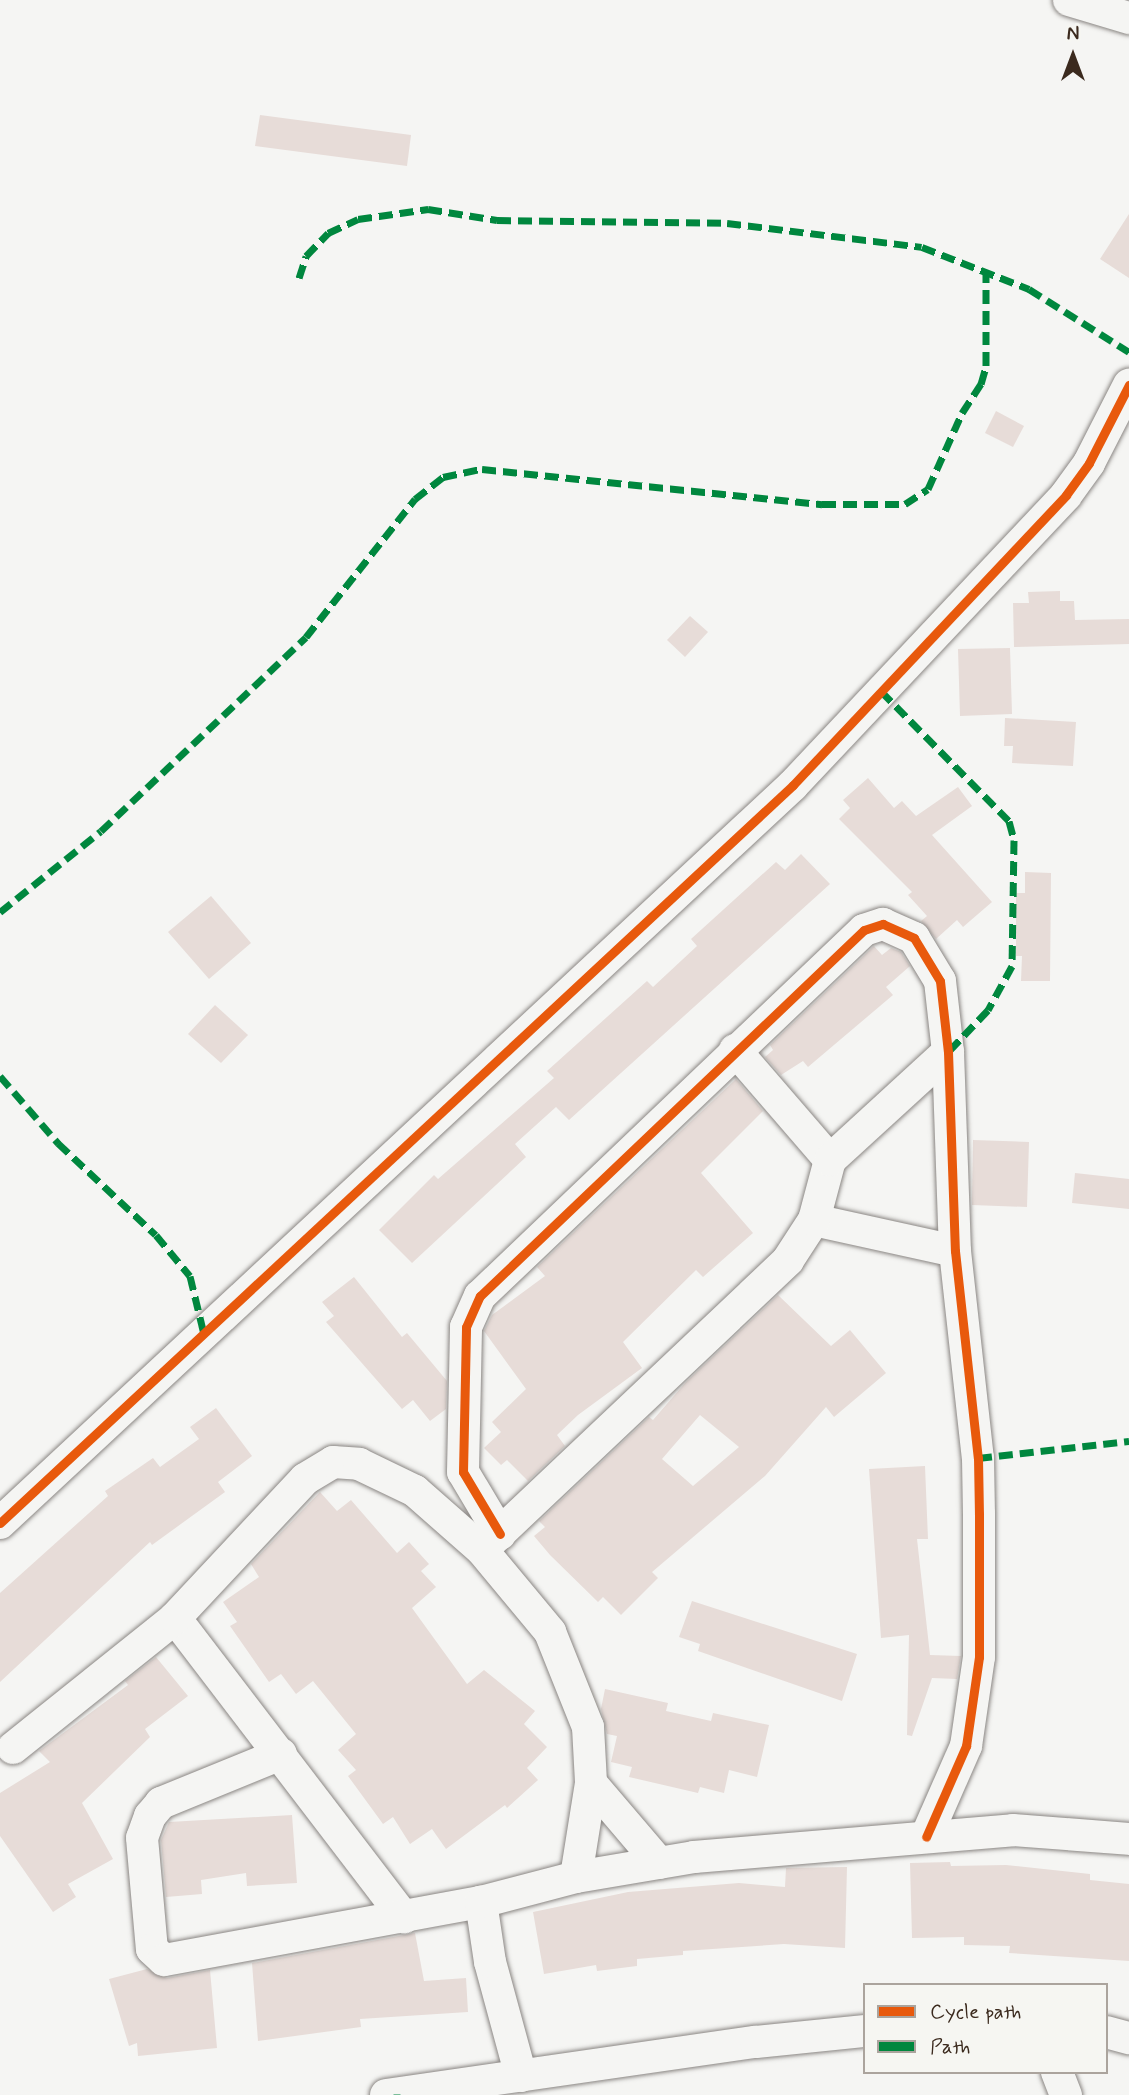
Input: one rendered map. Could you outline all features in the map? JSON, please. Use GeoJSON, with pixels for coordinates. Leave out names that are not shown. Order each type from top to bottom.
{"type":"FeatureCollection","features":[{"type":"Feature","properties":{"kind":"street"},"geometry":{"type":"LineString","coordinates":[[1069,0],[1129,18]]}},
{"type":"Feature","properties":{"kind":"street"},"geometry":{"type":"LineString","coordinates":[[0,1523],[793,785],[1066,495],[1089,463],[1129,385]]}},
{"type":"Feature","properties":{"kind":"street"},"geometry":{"type":"LineString","coordinates":[[576,1877],[591,1783],[588,1727],[550,1632],[491,1542],[463,1472],[466,1327],[480,1296],[735,1050],[864,930],[883,925],[914,938],[940,981],[948,1052],[955,1251],[978,1458],[979,1657],[966,1746],[926,1838]]}},
{"type":"Feature","properties":{"kind":"street"},"geometry":{"type":"LineString","coordinates":[[735,1050],[830,1160]]}},
{"type":"Feature","properties":{"kind":"street"},"geometry":{"type":"LineString","coordinates":[[491,1542],[788,1259],[814,1220],[830,1160],[948,1052]]}},
{"type":"Feature","properties":{"kind":"street"},"geometry":{"type":"LineString","coordinates":[[814,1220],[955,1251]]}},
{"type":"Feature","properties":{"kind":"street"},"geometry":{"type":"LineString","coordinates":[[13,1748],[175,1618],[304,1479],[333,1462],[359,1464],[415,1491],[491,1542]]}},
{"type":"Feature","properties":{"kind":"street"},"geometry":{"type":"LineString","coordinates":[[175,1618],[404,1916]]}},
{"type":"Feature","properties":{"kind":"street"},"geometry":{"type":"LineString","coordinates":[[281,1754],[161,1803],[150,1816],[142,1838],[152,1949],[164,1960],[481,1902],[576,1877],[659,1863],[1013,1830],[1129,1839]]}},
{"type":"Feature","properties":{"kind":"street"},"geometry":{"type":"LineString","coordinates":[[591,1783],[659,1863]]}},
{"type":"Feature","properties":{"kind":"street"},"geometry":{"type":"LineString","coordinates":[[481,1902],[490,1962],[521,2076]]}},
{"type":"Feature","properties":{"kind":"street"},"geometry":{"type":"LineString","coordinates":[[386,2095],[863,2031]]}},
{"type":"Feature","properties":{"kind":"street"},"geometry":{"type":"LineString","coordinates":[[1108,2033],[1129,2038]]}},
{"type":"Feature","properties":{"kind":"street"},"geometry":{"type":"LineString","coordinates":[[1058,2074],[1066,2095]]}},
{"type":"Feature","properties":{"kind":"building"},"geometry":{"type":"Polygon","coordinates":[[[260,115],[411,135],[407,166],[255,146],[260,115]]]}},
{"type":"Feature","properties":{"kind":"building"},"geometry":{"type":"Polygon","coordinates":[[[1129,214],[1129,278],[1100,259],[1129,214]]]}},
{"type":"Feature","properties":{"kind":"building"},"geometry":{"type":"Polygon","coordinates":[[[996,411],[1024,426],[1013,447],[985,433],[996,411]]]}},
{"type":"Feature","properties":{"kind":"building"},"geometry":{"type":"Polygon","coordinates":[[[1060,591],[1060,601],[1074,601],[1075,620],[1129,619],[1129,644],[1014,647],[1013,603],[1029,603],[1028,592],[1060,591]]]}},
{"type":"Feature","properties":{"kind":"building"},"geometry":{"type":"Polygon","coordinates":[[[690,616],[708,632],[685,657],[667,640],[690,616]]]}},
{"type":"Feature","properties":{"kind":"building"},"geometry":{"type":"Polygon","coordinates":[[[1010,648],[1012,714],[960,716],[958,649],[1010,648]]]}},
{"type":"Feature","properties":{"kind":"building"},"geometry":{"type":"Polygon","coordinates":[[[1005,718],[1076,722],[1073,766],[1012,763],[1013,746],[1004,746],[1005,718]]]}},
{"type":"Feature","properties":{"kind":"building"},"geometry":{"type":"Polygon","coordinates":[[[868,778],[894,808],[902,801],[916,816],[958,787],[972,806],[932,835],[992,902],[963,927],[957,920],[936,939],[921,921],[927,916],[908,895],[912,892],[839,819],[850,808],[843,800],[868,778]]]}},
{"type":"Feature","properties":{"kind":"building"},"geometry":{"type":"Polygon","coordinates":[[[801,854],[830,884],[569,1120],[556,1107],[515,1144],[526,1157],[412,1263],[379,1230],[434,1175],[438,1179],[554,1078],[547,1071],[647,981],[653,987],[697,946],[691,939],[776,862],[785,870],[801,854]]]}},
{"type":"Feature","properties":{"kind":"building"},"geometry":{"type":"Polygon","coordinates":[[[1025,872],[1051,873],[1050,981],[1021,981],[1022,956],[1016,956],[1016,893],[1025,893],[1025,872]]]}},
{"type":"Feature","properties":{"kind":"building"},"geometry":{"type":"Polygon","coordinates":[[[211,896],[251,943],[209,979],[168,932],[211,896]]]}},
{"type":"Feature","properties":{"kind":"building"},"geometry":{"type":"Polygon","coordinates":[[[874,946],[882,955],[891,948],[901,952],[910,966],[886,987],[893,995],[808,1067],[803,1061],[781,1075],[765,1057],[773,1050],[770,1045],[874,946]]]}},
{"type":"Feature","properties":{"kind":"building"},"geometry":{"type":"Polygon","coordinates":[[[215,1005],[248,1035],[221,1063],[188,1034],[215,1005]]]}},
{"type":"Feature","properties":{"kind":"building"},"geometry":{"type":"Polygon","coordinates":[[[736,1079],[763,1111],[701,1173],[753,1233],[703,1277],[696,1270],[623,1342],[642,1368],[578,1415],[557,1435],[565,1446],[528,1481],[507,1460],[501,1465],[484,1448],[501,1432],[492,1422],[526,1389],[484,1331],[492,1315],[545,1276],[537,1267],[736,1079]]]}},
{"type":"Feature","properties":{"kind":"building"},"geometry":{"type":"Polygon","coordinates":[[[973,1140],[1029,1142],[1027,1207],[972,1205],[973,1140]]]}},
{"type":"Feature","properties":{"kind":"building"},"geometry":{"type":"Polygon","coordinates":[[[1075,1173],[1129,1179],[1129,1209],[1072,1203],[1075,1173]]]}},
{"type":"Feature","properties":{"kind":"building"},"geometry":{"type":"Polygon","coordinates":[[[354,1277],[402,1337],[407,1333],[447,1381],[446,1409],[430,1421],[413,1400],[402,1409],[326,1322],[334,1316],[322,1302],[354,1277]]]}},
{"type":"Feature","properties":{"kind":"building"},"geometry":{"type":"Polygon","coordinates":[[[778,1295],[831,1346],[850,1330],[886,1373],[834,1417],[826,1407],[765,1476],[652,1572],[658,1578],[621,1615],[603,1597],[598,1602],[534,1536],[545,1527],[539,1521],[649,1417],[653,1420],[686,1382],[778,1295]],[[700,1415],[662,1459],[693,1486],[739,1447],[700,1415]]]}},
{"type":"Feature","properties":{"kind":"building"},"geometry":{"type":"Polygon","coordinates":[[[216,1408],[252,1456],[218,1482],[225,1492],[152,1545],[150,1542],[0,1682],[0,1593],[108,1496],[105,1491],[153,1458],[160,1467],[199,1439],[190,1427],[216,1408]]]}},
{"type":"Feature","properties":{"kind":"building"},"geometry":{"type":"Polygon","coordinates":[[[925,1466],[928,1539],[917,1539],[930,1655],[961,1656],[957,1679],[932,1678],[912,1736],[907,1735],[909,1635],[881,1638],[869,1469],[925,1466]]]}},
{"type":"Feature","properties":{"kind":"building"},"geometry":{"type":"Polygon","coordinates":[[[320,1492],[337,1511],[351,1500],[397,1553],[409,1542],[429,1564],[421,1571],[436,1587],[412,1608],[467,1684],[484,1670],[535,1711],[524,1724],[547,1747],[527,1768],[538,1780],[507,1808],[505,1805],[446,1849],[432,1829],[410,1844],[393,1817],[383,1824],[348,1776],[356,1770],[338,1750],[356,1734],[313,1681],[296,1694],[281,1674],[269,1682],[230,1626],[237,1622],[223,1602],[259,1577],[251,1564],[320,1492]]]}},
{"type":"Feature","properties":{"kind":"building"},"geometry":{"type":"Polygon","coordinates":[[[692,1601],[857,1654],[842,1701],[698,1651],[700,1644],[679,1637],[692,1601]]]}},
{"type":"Feature","properties":{"kind":"building"},"geometry":{"type":"Polygon","coordinates":[[[156,1657],[188,1696],[145,1729],[150,1737],[82,1803],[113,1859],[68,1884],[76,1897],[53,1912],[0,1836],[0,1793],[50,1762],[39,1751],[128,1685],[125,1681],[156,1657]]]}},
{"type":"Feature","properties":{"kind":"building"},"geometry":{"type":"Polygon","coordinates":[[[605,1689],[668,1703],[666,1711],[711,1721],[713,1713],[769,1725],[757,1777],[729,1770],[724,1793],[700,1787],[698,1793],[629,1777],[632,1767],[611,1762],[617,1736],[607,1734],[601,1709],[605,1689]]]}},
{"type":"Feature","properties":{"kind":"building"},"geometry":{"type":"Polygon","coordinates":[[[292,1815],[297,1883],[247,1886],[246,1873],[201,1880],[202,1894],[166,1897],[161,1840],[169,1822],[292,1815]]]}},
{"type":"Feature","properties":{"kind":"building"},"geometry":{"type":"Polygon","coordinates":[[[950,1862],[951,1866],[1006,1865],[1090,1874],[1090,1880],[1129,1884],[1129,1961],[1009,1953],[1010,1946],[964,1945],[964,1937],[912,1938],[910,1863],[950,1862]]]}},
{"type":"Feature","properties":{"kind":"building"},"geometry":{"type":"Polygon","coordinates":[[[847,1867],[845,1948],[784,1944],[683,1951],[683,1955],[637,1959],[637,1966],[597,1971],[596,1965],[544,1974],[533,1912],[628,1892],[739,1883],[785,1887],[786,1868],[847,1867]]]}},
{"type":"Feature","properties":{"kind":"building"},"geometry":{"type":"Polygon","coordinates":[[[415,1933],[424,1981],[466,1978],[468,2012],[360,2019],[361,2027],[258,2041],[252,1963],[415,1933]]]}},
{"type":"Feature","properties":{"kind":"building"},"geometry":{"type":"Polygon","coordinates":[[[147,1969],[167,1978],[210,1970],[217,2048],[138,2056],[137,2043],[129,2046],[109,1979],[147,1969]]]}},
{"type":"Feature","properties":{"kind":"marked path"},"geometry":{"type":"LineString","coordinates":[[299,278],[306,256],[328,233],[358,219],[428,209],[497,220],[727,223],[922,247],[1029,289],[1129,352]]}},
{"type":"Feature","properties":{"kind":"marked path"},"geometry":{"type":"LineString","coordinates":[[0,912],[101,831],[306,637],[415,499],[443,477],[482,469],[822,504],[905,504],[928,489],[962,413],[981,384],[986,366],[986,272]]}},
{"type":"Feature","properties":{"kind":"marked path"},"geometry":{"type":"LineString","coordinates":[[881,691],[1009,821],[1014,840],[1012,966],[988,1010],[948,1052]]}},
{"type":"Feature","properties":{"kind":"marked path"},"geometry":{"type":"LineString","coordinates":[[0,1076],[58,1143],[156,1235],[190,1276],[204,1334]]}},
{"type":"Feature","properties":{"kind":"marked path"},"geometry":{"type":"LineString","coordinates":[[978,1458],[1129,1441]]}},
{"type":"Feature","properties":{"kind":"cycle path"},"geometry":{"type":"LineString","coordinates":[[0,1523],[793,785],[1066,495],[1089,463],[1129,385]]}},
{"type":"Feature","properties":{"kind":"cycle path"},"geometry":{"type":"LineString","coordinates":[[500,1534],[463,1472],[466,1327],[480,1296],[864,930],[883,924],[914,938],[940,981],[948,1052],[955,1251],[978,1458],[979,1514],[979,1657],[966,1746],[926,1837]]}}]}
